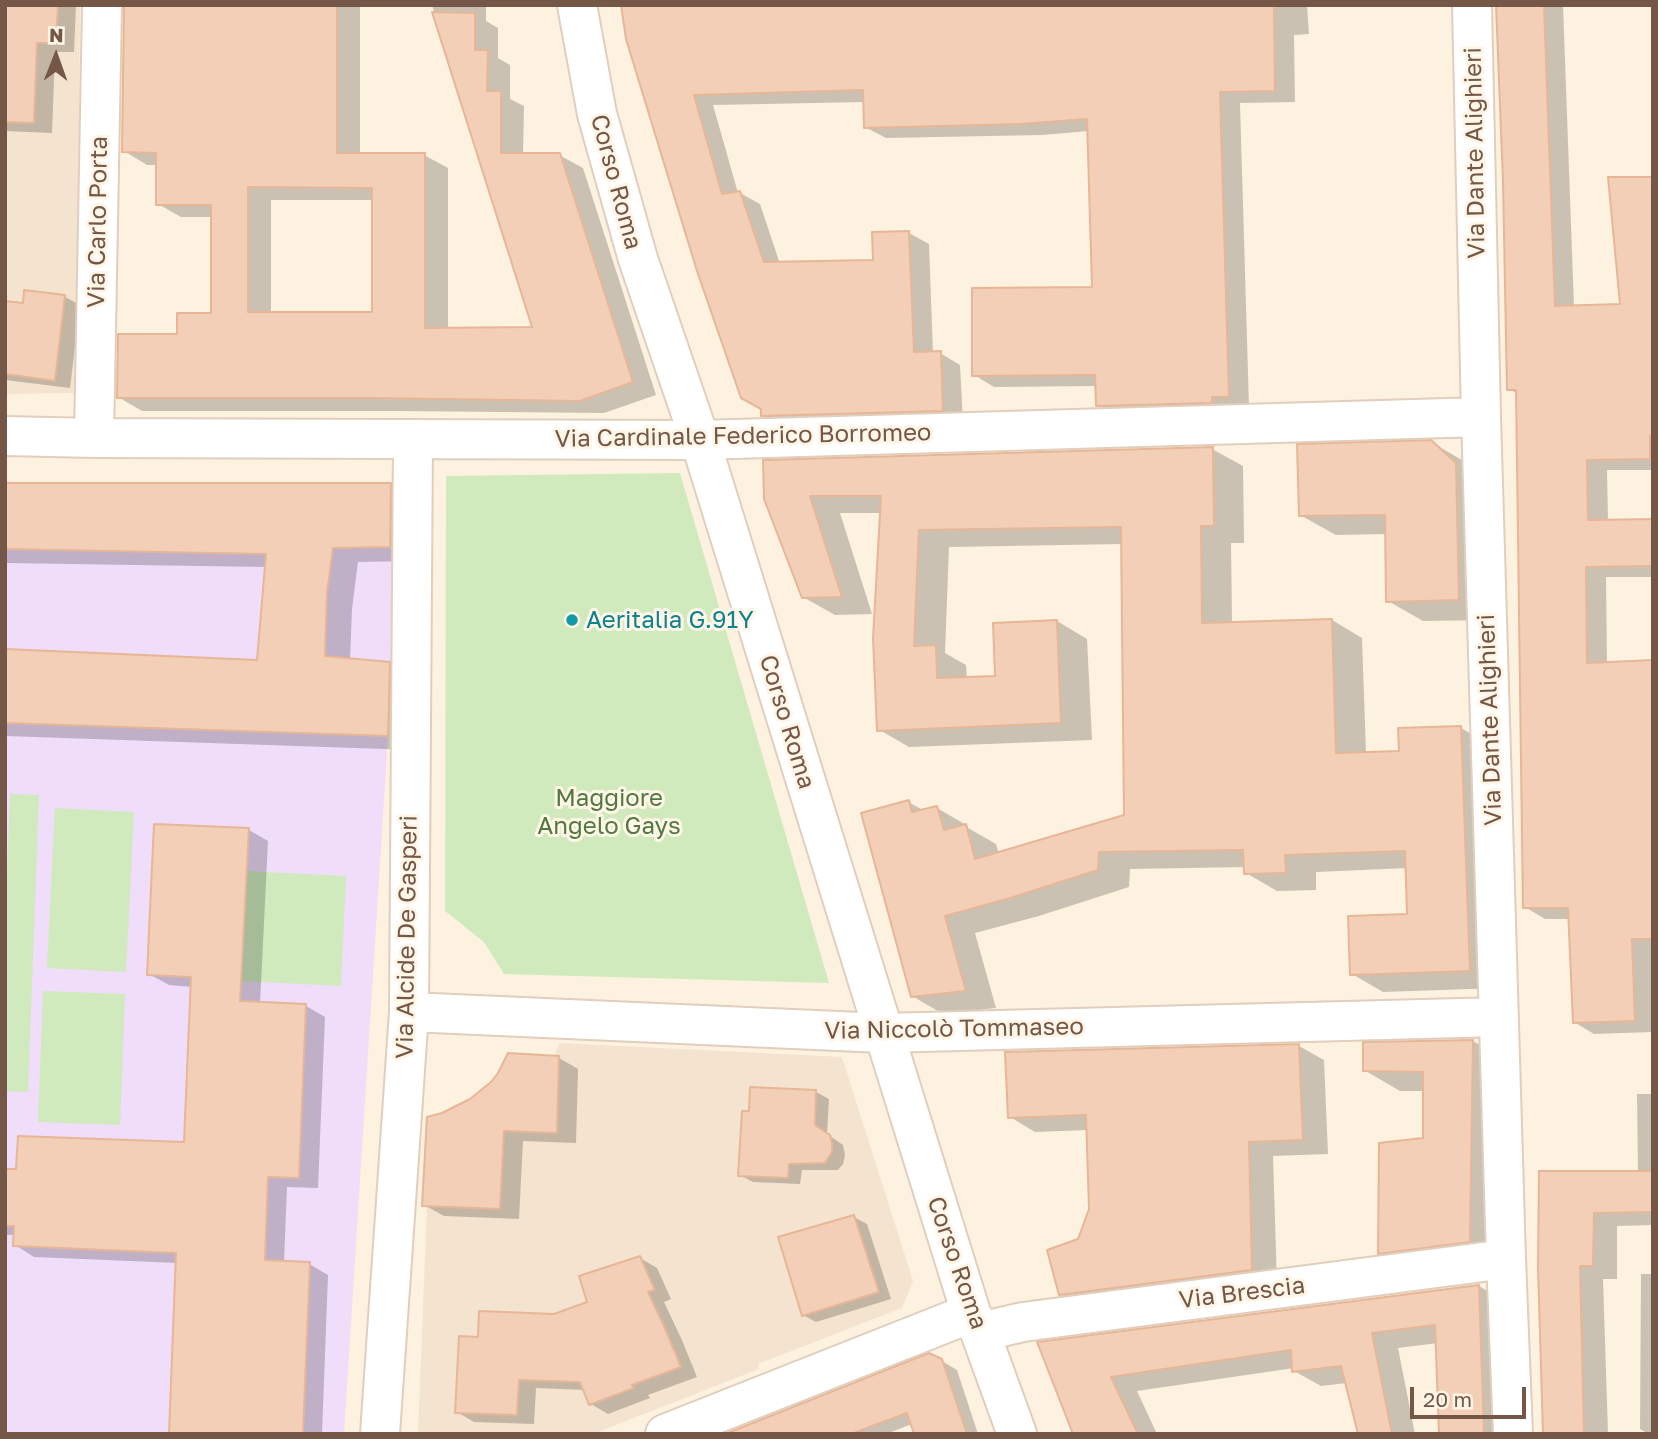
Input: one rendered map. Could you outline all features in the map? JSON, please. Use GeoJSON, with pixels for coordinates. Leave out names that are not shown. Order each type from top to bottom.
{"type":"FeatureCollection","features":[{"type":"Feature","properties":{"kind":"street","name":"Via Carlo Porta"},"geometry":{"type":"LineString","coordinates":[[94,438],[102,5]]}},
{"type":"Feature","properties":{"kind":"street","name":"Corso Roma"},"geometry":{"type":"LineString","coordinates":[[577,5],[600,127],[638,259],[700,440],[883,1033],[976,1323],[1017,1434]]}},
{"type":"Feature","properties":{"kind":"street","name":"Via Dante Alighieri"},"geometry":{"type":"LineString","coordinates":[[1472,5],[1481,417],[1513,1434]]}},
{"type":"Feature","properties":{"kind":"street","name":"Via Cardinale Federico Borromeo"},"geometry":{"type":"LineString","coordinates":[[5,436],[700,440],[1481,417]]}},
{"type":"Feature","properties":{"kind":"street","name":"Via Alcide De Gasperi"},"geometry":{"type":"LineString","coordinates":[[380,1434],[409,1012],[413,439]]}},
{"type":"Feature","properties":{"kind":"street","name":"Via Niccolò Tommaseo"},"geometry":{"type":"LineString","coordinates":[[409,1012],[883,1033],[1499,1017]]}},
{"type":"Feature","properties":{"kind":"street","name":"Via Brescia"},"geometry":{"type":"LineString","coordinates":[[665,1434],[976,1323],[1023,1322],[1506,1259]]}},
{"type":"Feature","properties":{"kind":"shaded area"},"geometry":{"type":"Polygon","coordinates":[[[5,5],[80,5],[77,393],[5,394],[5,5]]]}},
{"type":"Feature","properties":{"kind":"shaded area"},"geometry":{"type":"Polygon","coordinates":[[[5,483],[396,483],[399,547],[344,1434],[5,1434],[5,483]]]}},
{"type":"Feature","properties":{"kind":"shaded area"},"geometry":{"type":"Polygon","coordinates":[[[560,1043],[842,1057],[913,1281],[902,1308],[758,1364],[759,1369],[593,1434],[418,1434],[427,1207],[422,1206],[427,1117],[442,1113],[470,1099],[498,1073],[554,1056],[560,1043]]]}},
{"type":"Feature","properties":{"kind":"green space","name":"Maggiore Angelo Gays"},"geometry":{"type":"Polygon","coordinates":[[[680,473],[829,983],[504,974],[484,942],[445,911],[446,476],[680,473]]]}},
{"type":"Feature","properties":{"kind":"green space"},"geometry":{"type":"Polygon","coordinates":[[[10,794],[39,795],[28,1092],[5,1091],[5,936],[10,794]]]}},
{"type":"Feature","properties":{"kind":"green space"},"geometry":{"type":"Polygon","coordinates":[[[55,808],[134,812],[126,972],[47,968],[55,808]]]}},
{"type":"Feature","properties":{"kind":"green space"},"geometry":{"type":"Polygon","coordinates":[[[246,871],[346,876],[341,986],[241,981],[246,871]]]}},
{"type":"Feature","properties":{"kind":"green space"},"geometry":{"type":"Polygon","coordinates":[[[43,991],[125,994],[120,1125],[38,1122],[43,991]]]}},
{"type":"Feature","properties":{"kind":"building"},"geometry":{"type":"Polygon","coordinates":[[[5,5],[58,5],[56,43],[37,43],[34,123],[5,122],[5,5]]]}},
{"type":"Feature","properties":{"kind":"building"},"geometry":{"type":"Polygon","coordinates":[[[124,5],[337,5],[337,153],[425,153],[425,328],[532,327],[432,12],[475,13],[475,50],[488,50],[487,91],[501,91],[501,153],[560,153],[633,382],[580,401],[117,398],[118,334],[177,334],[177,313],[211,313],[211,205],[156,205],[156,153],[122,152],[124,5]],[[248,187],[248,312],[372,312],[372,188],[248,187]]]}},
{"type":"Feature","properties":{"kind":"building"},"geometry":{"type":"Polygon","coordinates":[[[621,5],[1274,5],[1275,91],[1220,92],[1229,397],[1212,397],[1212,403],[1096,406],[1095,375],[972,376],[972,288],[1092,287],[1087,119],[1021,124],[864,128],[863,90],[694,95],[722,194],[740,191],[764,262],[873,260],[872,232],[909,231],[914,352],[941,351],[943,411],[761,416],[761,409],[741,398],[697,271],[626,39],[621,5]]]}},
{"type":"Feature","properties":{"kind":"building"},"geometry":{"type":"Polygon","coordinates":[[[1496,5],[1544,5],[1555,306],[1620,304],[1608,177],[1653,177],[1653,436],[1650,436],[1650,459],[1587,460],[1588,520],[1653,519],[1653,566],[1586,567],[1587,663],[1653,660],[1653,939],[1632,939],[1635,1021],[1573,1023],[1568,908],[1523,908],[1516,390],[1507,390],[1496,5]]]}},
{"type":"Feature","properties":{"kind":"building"},"geometry":{"type":"Polygon","coordinates":[[[24,290],[65,295],[55,381],[5,374],[5,301],[23,303],[24,290]]]}},
{"type":"Feature","properties":{"kind":"building"},"geometry":{"type":"Polygon","coordinates":[[[1431,440],[1456,463],[1459,600],[1386,602],[1385,515],[1299,516],[1297,444],[1431,440]]]}},
{"type":"Feature","properties":{"kind":"building"},"geometry":{"type":"Polygon","coordinates":[[[1213,447],[1214,526],[1201,526],[1202,623],[1332,619],[1336,753],[1399,751],[1398,728],[1461,726],[1470,971],[1350,975],[1348,916],[1407,914],[1405,851],[1285,855],[1286,873],[1244,874],[1243,850],[1099,852],[1098,870],[945,916],[966,991],[911,997],[861,813],[909,800],[912,812],[937,806],[944,830],[966,824],[975,859],[1124,815],[1121,527],[919,530],[914,646],[936,645],[937,678],[995,676],[993,623],[1057,620],[1061,723],[877,731],[873,638],[881,496],[810,496],[842,597],[802,598],[764,499],[763,460],[1213,447]]]}},
{"type":"Feature","properties":{"kind":"building"},"geometry":{"type":"Polygon","coordinates":[[[5,483],[391,483],[390,547],[333,548],[327,593],[325,656],[390,662],[388,736],[5,723],[5,649],[257,660],[266,554],[5,549],[5,483]]]}},
{"type":"Feature","properties":{"kind":"building"},"geometry":{"type":"Polygon","coordinates":[[[154,824],[249,828],[240,1001],[306,1004],[299,1178],[268,1177],[265,1260],[310,1262],[303,1434],[169,1434],[176,1253],[13,1246],[14,1226],[5,1226],[5,1169],[16,1169],[18,1136],[184,1142],[191,977],[147,975],[154,824]]]}},
{"type":"Feature","properties":{"kind":"building"},"geometry":{"type":"Polygon","coordinates":[[[1473,1040],[1470,1242],[1378,1254],[1379,1143],[1423,1138],[1423,1072],[1363,1071],[1363,1042],[1473,1040]]]}},
{"type":"Feature","properties":{"kind":"building"},"geometry":{"type":"Polygon","coordinates":[[[1299,1044],[1303,1140],[1249,1142],[1252,1270],[1059,1295],[1047,1250],[1078,1239],[1089,1209],[1086,1115],[1008,1118],[1005,1052],[1299,1044]]]}},
{"type":"Feature","properties":{"kind":"building"},"geometry":{"type":"Polygon","coordinates":[[[508,1053],[559,1056],[557,1133],[504,1131],[500,1209],[422,1206],[427,1117],[442,1113],[470,1099],[491,1082],[508,1053]]]}},
{"type":"Feature","properties":{"kind":"building"},"geometry":{"type":"Polygon","coordinates":[[[750,1087],[816,1090],[815,1125],[830,1135],[832,1143],[832,1152],[825,1163],[789,1164],[788,1178],[738,1176],[742,1111],[749,1111],[750,1087]]]}},
{"type":"Feature","properties":{"kind":"building"},"geometry":{"type":"Polygon","coordinates":[[[1539,1171],[1653,1171],[1653,1212],[1594,1213],[1593,1266],[1580,1266],[1584,1434],[1543,1434],[1538,1267],[1539,1171]]]}},
{"type":"Feature","properties":{"kind":"building"},"geometry":{"type":"Polygon","coordinates":[[[854,1215],[879,1292],[802,1316],[778,1237],[854,1215]]]}},
{"type":"Feature","properties":{"kind":"building"},"geometry":{"type":"Polygon","coordinates":[[[640,1256],[655,1290],[648,1292],[681,1367],[589,1405],[580,1382],[519,1380],[517,1415],[455,1413],[459,1336],[478,1337],[479,1311],[554,1314],[587,1302],[579,1276],[640,1256]]]}},
{"type":"Feature","properties":{"kind":"building"},"geometry":{"type":"Polygon","coordinates":[[[1479,1285],[1484,1434],[1439,1434],[1435,1325],[1372,1333],[1392,1434],[1358,1434],[1341,1366],[1292,1372],[1291,1350],[1111,1377],[1138,1434],[1073,1434],[1037,1342],[1479,1285]]]}},
{"type":"Feature","properties":{"kind":"building"},"geometry":{"type":"Polygon","coordinates":[[[929,1353],[942,1359],[967,1434],[914,1434],[907,1413],[851,1434],[725,1434],[929,1353]]]}},
{"type":"Feature","properties":{"kind":"place","name":"Aeritalia G.91Y"},"geometry":{"type":"Point","coordinates":[572,620]}}]}
